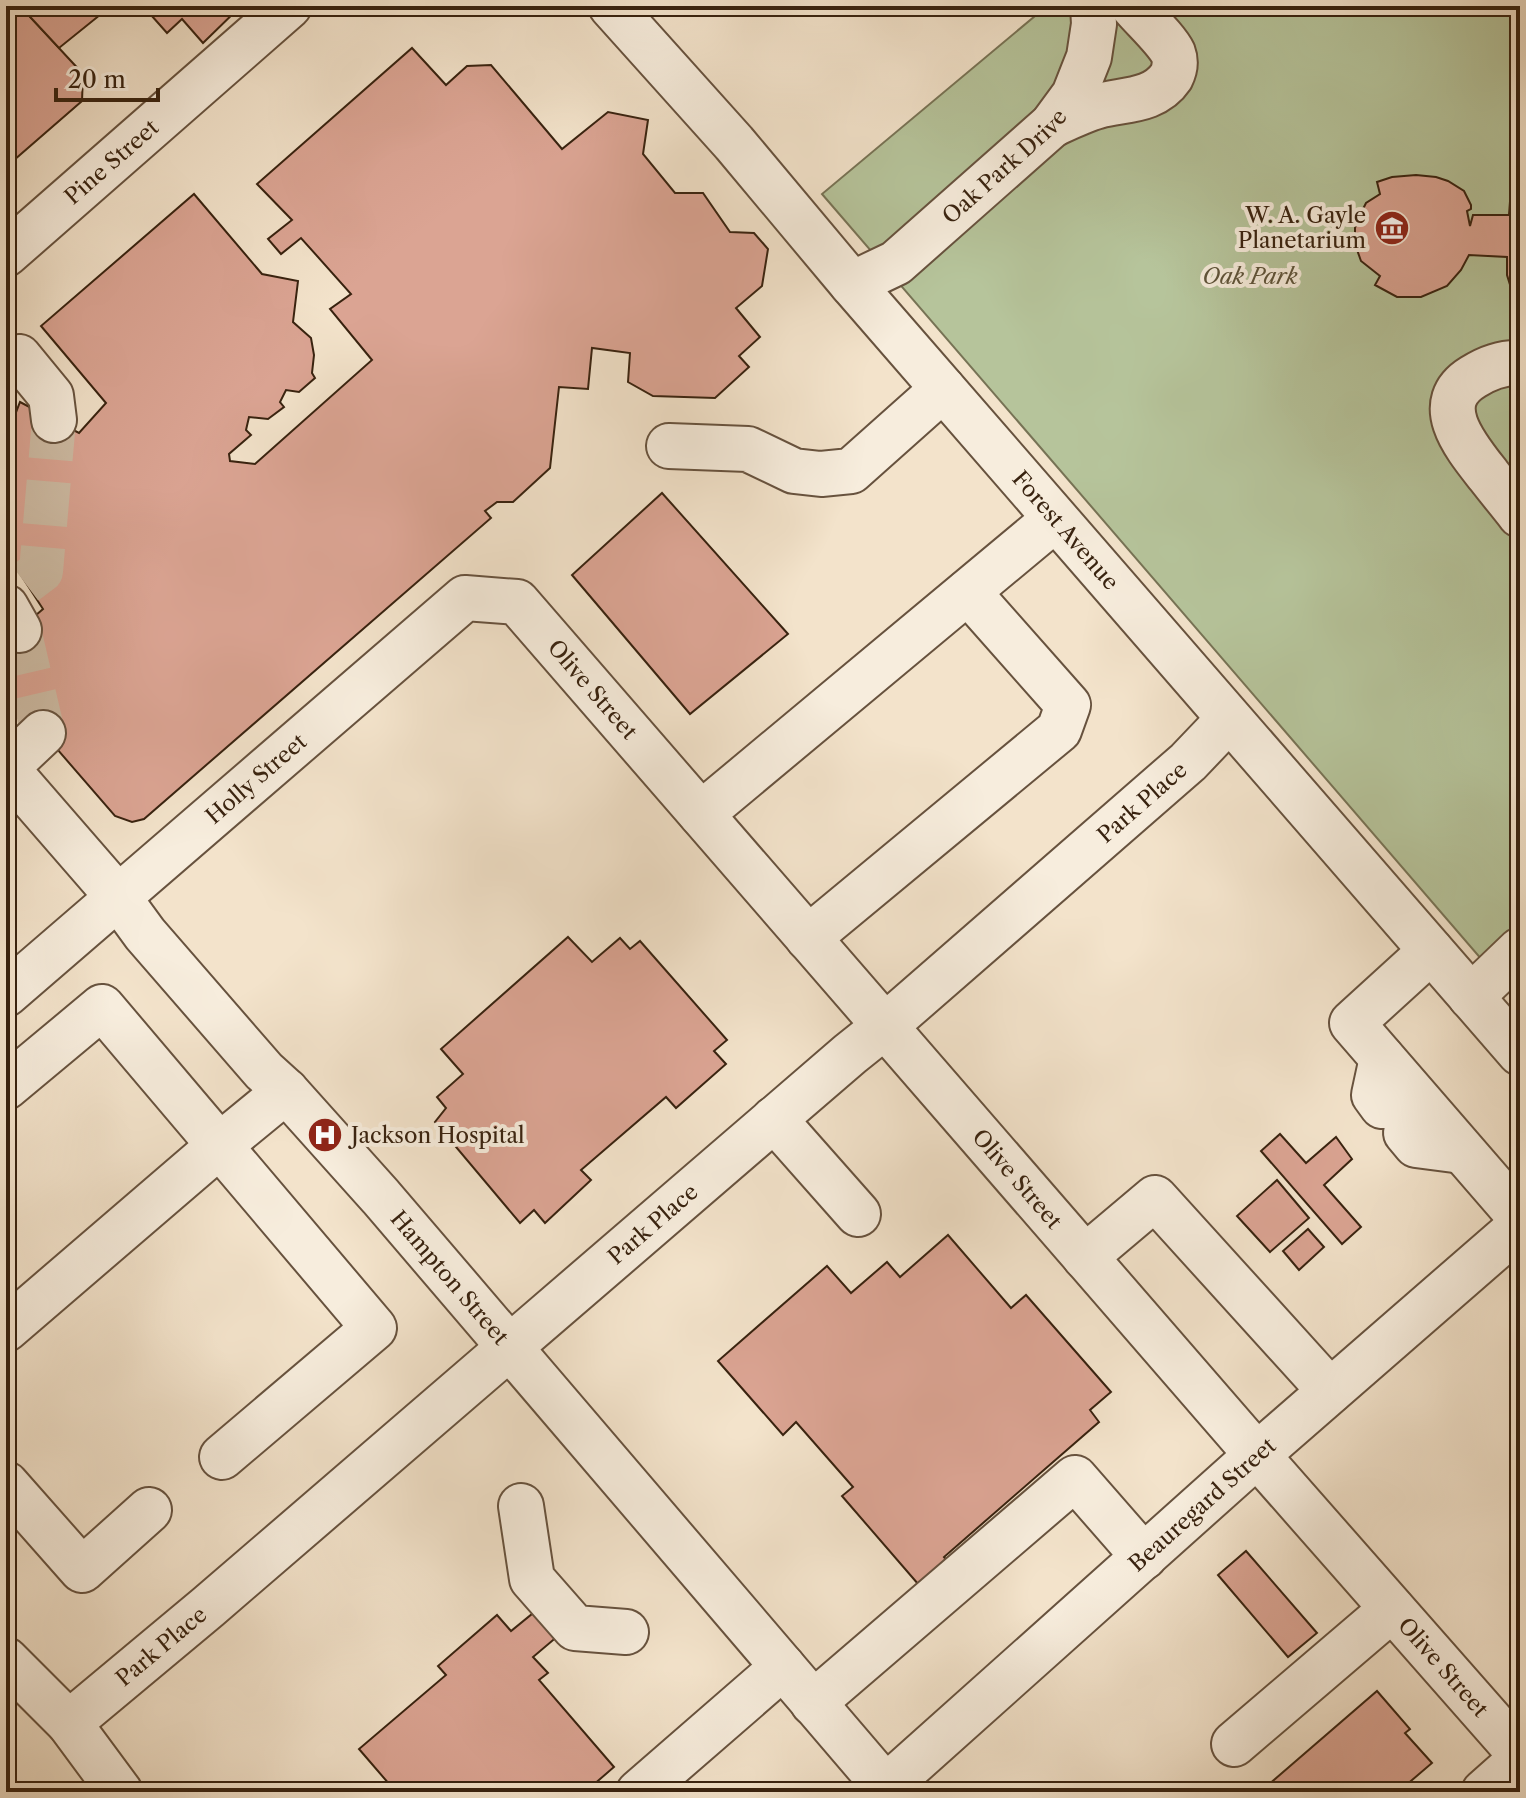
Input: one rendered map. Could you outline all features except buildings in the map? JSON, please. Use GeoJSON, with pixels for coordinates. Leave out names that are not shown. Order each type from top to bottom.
{"type":"FeatureCollection","features":[{"type":"Feature","properties":{"kind":"street","name":"Pine Street"},"geometry":{"type":"LineString","coordinates":[[6,254],[289,6]]}},
{"type":"Feature","properties":{"kind":"street","name":"Forest Avenue"},"geometry":{"type":"LineString","coordinates":[[611,6],[734,143],[852,284],[1520,1053]]}},
{"type":"Feature","properties":{"kind":"street","name":"Oak Park Drive"},"geometry":{"type":"LineString","coordinates":[[852,284],[896,263],[1052,125],[1074,95],[1089,57],[1094,24],[1093,6]]}},
{"type":"Feature","properties":{"kind":"street"},"geometry":{"type":"LineString","coordinates":[[1052,125],[1097,106],[1155,93],[1170,78],[1175,67],[1174,56],[1133,6]]}},
{"type":"Feature","properties":{"kind":"street"},"geometry":{"type":"LineString","coordinates":[[10,361],[51,396],[54,420]]}},
{"type":"Feature","properties":{"kind":"street"},"geometry":{"type":"LineString","coordinates":[[1520,363],[1486,369],[1464,382],[1454,396],[1452,416],[1464,444],[1520,515]]}},
{"type":"Feature","properties":{"kind":"street"},"geometry":{"type":"LineString","coordinates":[[669,446],[748,449],[794,471],[821,474],[851,471],[943,389]]}},
{"type":"Feature","properties":{"kind":"street"},"geometry":{"type":"LineString","coordinates":[[701,814],[1055,519]]}},
{"type":"Feature","properties":{"kind":"street"},"geometry":{"type":"LineString","coordinates":[[808,938],[1059,730],[1068,705],[968,592]]}},
{"type":"Feature","properties":{"kind":"street","name":"Holly Street"},"geometry":{"type":"LineString","coordinates":[[6,994],[465,598],[517,602]]}},
{"type":"Feature","properties":{"kind":"street","name":"Olive Street"},"geometry":{"type":"LineString","coordinates":[[517,602],[1520,1757]]}},
{"type":"Feature","properties":{"kind":"street","name":"Park Place"},"geometry":{"type":"LineString","coordinates":[[69,1723],[885,1026],[1188,762],[1229,719]]}},
{"type":"Feature","properties":{"kind":"street"},"geometry":{"type":"LineString","coordinates":[[6,768],[43,733]]}},
{"type":"Feature","properties":{"kind":"street","name":"Hampton Street"},"geometry":{"type":"LineString","coordinates":[[6,768],[264,1071],[286,1091],[510,1347],[888,1790]]}},
{"type":"Feature","properties":{"kind":"street"},"geometry":{"type":"LineString","coordinates":[[1471,997],[1520,950]]}},
{"type":"Feature","properties":{"kind":"street"},"geometry":{"type":"LineString","coordinates":[[1431,951],[1352,1023],[1520,1217]]}},
{"type":"Feature","properties":{"kind":"street"},"geometry":{"type":"LineString","coordinates":[[10,1075],[102,1007],[374,1328],[222,1457]]}},
{"type":"Feature","properties":{"kind":"street"},"geometry":{"type":"LineString","coordinates":[[1382,1058],[1374,1095],[1394,1120],[1416,1145],[1462,1151]]}},
{"type":"Feature","properties":{"kind":"street"},"geometry":{"type":"LineString","coordinates":[[6,1329],[286,1091]]}},
{"type":"Feature","properties":{"kind":"street"},"geometry":{"type":"LineString","coordinates":[[774,1119],[858,1214]]}},
{"type":"Feature","properties":{"kind":"street"},"geometry":{"type":"LineString","coordinates":[[1085,1257],[1155,1198],[1330,1391]]}},
{"type":"Feature","properties":{"kind":"street","name":"Beauregard Street"},"geometry":{"type":"LineString","coordinates":[[888,1790],[1257,1455],[1520,1226]]}},
{"type":"Feature","properties":{"kind":"street"},"geometry":{"type":"LineString","coordinates":[[813,1703],[1075,1478],[1144,1557]]}},
{"type":"Feature","properties":{"kind":"street"},"geometry":{"type":"LineString","coordinates":[[6,1484],[82,1570],[149,1510]]}},
{"type":"Feature","properties":{"kind":"street"},"geometry":{"type":"LineString","coordinates":[[521,1506],[532,1579],[575,1628],[626,1632]]}},
{"type":"Feature","properties":{"kind":"street"},"geometry":{"type":"LineString","coordinates":[[1234,1744],[1392,1609]]}},
{"type":"Feature","properties":{"kind":"street"},"geometry":{"type":"LineString","coordinates":[[6,1660],[69,1723],[120,1792]]}},
{"type":"Feature","properties":{"kind":"street"},"geometry":{"type":"LineString","coordinates":[[639,1792],[783,1667]]}},
{"type":"Feature","properties":{"kind":"street"},"geometry":{"type":"LineString","coordinates":[[1484,1792],[1520,1757]]}},
{"type":"Feature","properties":{"kind":"green space","name":"Oak Park"},"geometry":{"type":"Polygon","coordinates":[[[1047,6],[1520,6],[1520,1004],[822,194],[1047,6]]]}},
{"type":"Feature","properties":{"kind":"tunnel"},"geometry":{"type":"LineString","coordinates":[[25,583],[41,571],[54,420]]}},
{"type":"Feature","properties":{"kind":"tunnel"},"geometry":{"type":"LineString","coordinates":[[19,630],[43,733]]}},
{"type":"Feature","properties":{"kind":"place","name":"W. A. Gayle Planetarium"},"geometry":{"type":"Point","coordinates":[1392,228]}},
{"type":"Feature","properties":{"kind":"place","name":"Jackson Hospital"},"geometry":{"type":"Point","coordinates":[325,1135]}}]}
